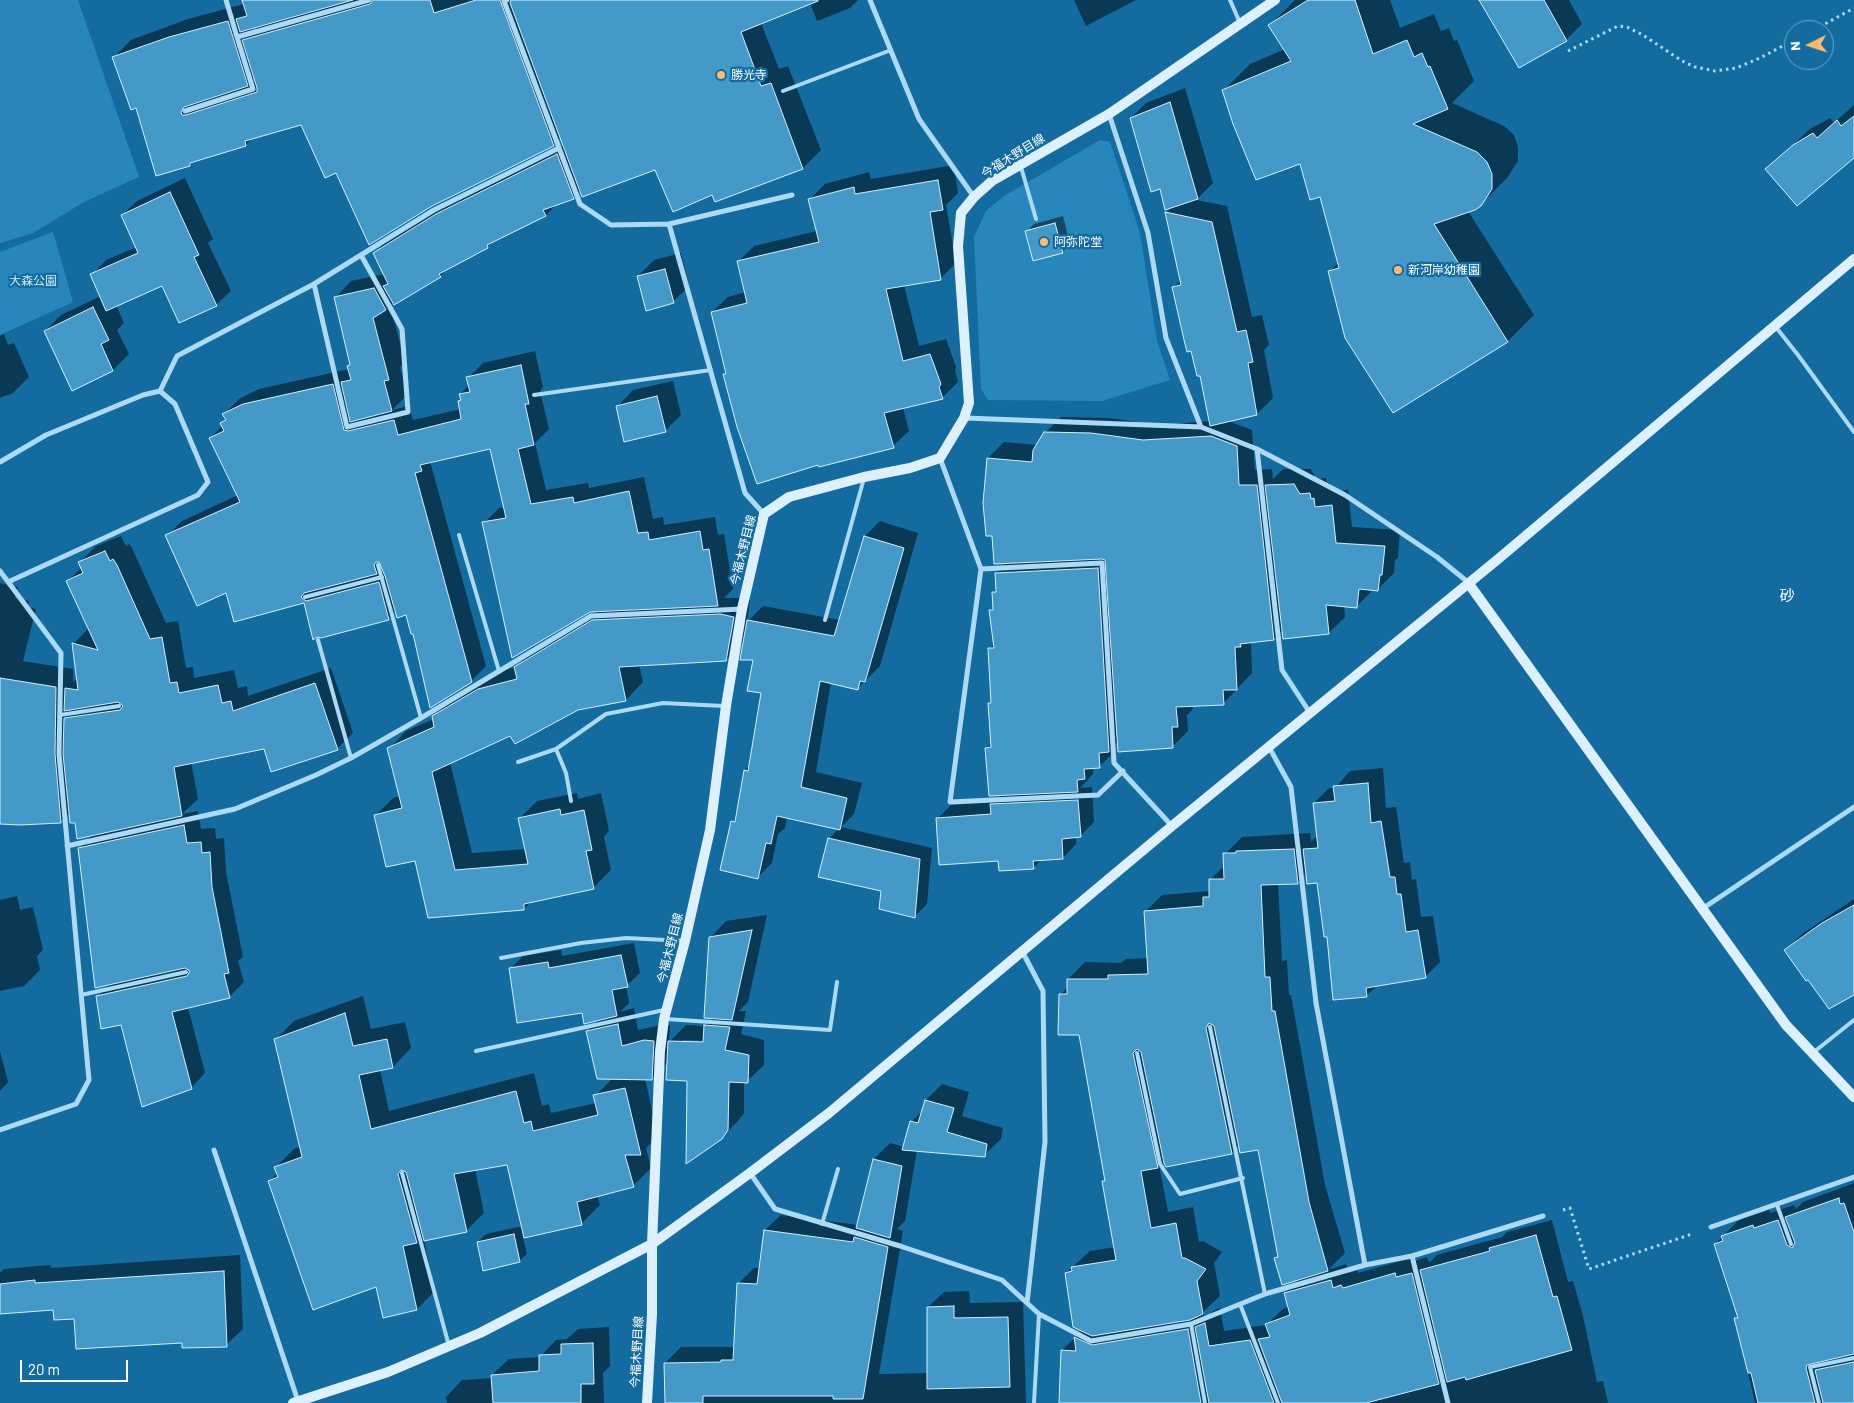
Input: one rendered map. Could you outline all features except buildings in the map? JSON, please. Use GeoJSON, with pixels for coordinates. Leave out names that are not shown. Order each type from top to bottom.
{"type":"FeatureCollection","features":[{"type":"Feature","properties":{"kind":"street"},"geometry":{"type":"LineString","coordinates":[[185,111],[252,89],[226,0]]}},
{"type":"Feature","properties":{"kind":"street"},"geometry":{"type":"LineString","coordinates":[[237,37],[369,0]]}},
{"type":"Feature","properties":{"kind":"street"},"geometry":{"type":"LineString","coordinates":[[505,0],[580,204],[603,220],[611,225],[669,224],[792,195]]}},
{"type":"Feature","properties":{"kind":"street"},"geometry":{"type":"LineString","coordinates":[[870,0],[919,119],[974,198]]}},
{"type":"Feature","properties":{"kind":"street","name":"今福木野目線"},"geometry":{"type":"LineString","coordinates":[[647,1403],[652,1314],[652,1244],[660,1052],[665,1014],[685,941],[710,830],[726,706],[742,609],[764,514],[789,497],[864,477],[910,468],[940,458],[964,418],[969,403],[958,246],[961,213],[992,181],[1109,114],[1275,0]]}},
{"type":"Feature","properties":{"kind":"street"},"geometry":{"type":"LineString","coordinates":[[1109,114],[1148,233],[1166,338],[1201,427]]}},
{"type":"Feature","properties":{"kind":"street"},"geometry":{"type":"LineString","coordinates":[[160,391],[177,356],[314,284],[434,210],[560,148]]}},
{"type":"Feature","properties":{"kind":"street"},"geometry":{"type":"LineString","coordinates":[[669,224],[746,493],[764,514]]}},
{"type":"Feature","properties":{"kind":"street"},"geometry":{"type":"LineString","coordinates":[[314,284],[347,427],[408,412],[402,329],[361,255]]}},
{"type":"Feature","properties":{"kind":"street"},"geometry":{"type":"LineString","coordinates":[[214,1150],[296,1402],[388,1372],[480,1333],[652,1244],[829,1113],[1172,826],[1469,584],[1854,259]]}},
{"type":"Feature","properties":{"kind":"street"},"geometry":{"type":"LineString","coordinates":[[0,462],[46,435],[143,394],[160,391]]}},
{"type":"Feature","properties":{"kind":"street"},"geometry":{"type":"LineString","coordinates":[[8,582],[198,495],[208,482],[175,404],[160,391]]}},
{"type":"Feature","properties":{"kind":"street"},"geometry":{"type":"LineString","coordinates":[[964,418],[1201,427],[1257,449],[1345,495],[1438,557],[1469,584],[1786,1025],[1854,1097]]}},
{"type":"Feature","properties":{"kind":"street"},"geometry":{"type":"LineString","coordinates":[[1257,449],[1282,670],[1310,714]]}},
{"type":"Feature","properties":{"kind":"street"},"geometry":{"type":"LineString","coordinates":[[940,458],[981,569],[950,802],[1098,795],[1123,771]]}},
{"type":"Feature","properties":{"kind":"street"},"geometry":{"type":"LineString","coordinates":[[981,569],[1102,563],[1114,763],[1172,826]]}},
{"type":"Feature","properties":{"kind":"street"},"geometry":{"type":"LineString","coordinates":[[0,571],[61,652],[60,754],[89,1080],[76,1104],[0,1130]]}},
{"type":"Feature","properties":{"kind":"street"},"geometry":{"type":"LineString","coordinates":[[67,846],[235,809],[316,775],[351,758],[421,718],[591,616],[742,609]]}},
{"type":"Feature","properties":{"kind":"street"},"geometry":{"type":"LineString","coordinates":[[1269,746],[1291,787],[1316,1003],[1365,1265]]}},
{"type":"Feature","properties":{"kind":"street"},"geometry":{"type":"LineString","coordinates":[[1702,909],[1854,807]]}},
{"type":"Feature","properties":{"kind":"street"},"geometry":{"type":"LineString","coordinates":[[1022,950],[1043,991],[1045,1142],[1027,1303]]}},
{"type":"Feature","properties":{"kind":"street"},"geometry":{"type":"LineString","coordinates":[[750,1172],[775,1209],[900,1246],[1002,1280],[1039,1314],[1091,1341],[1191,1324],[1265,1294],[1365,1265],[1412,1256],[1543,1216]]}},
{"type":"Feature","properties":{"kind":"street"},"geometry":{"type":"LineString","coordinates":[[1711,1227],[1854,1177]]}},
{"type":"Feature","properties":{"kind":"street"},"geometry":{"type":"LineString","coordinates":[[1412,1256],[1448,1403]]}},
{"type":"Feature","properties":{"kind":"lane"},"geometry":{"type":"LineString","coordinates":[[1230,0],[1240,24]]}},
{"type":"Feature","properties":{"kind":"lane"},"geometry":{"type":"LineString","coordinates":[[783,91],[891,50]]}},
{"type":"Feature","properties":{"kind":"lane"},"geometry":{"type":"LineString","coordinates":[[1020,164],[1036,219]]}},
{"type":"Feature","properties":{"kind":"lane"},"geometry":{"type":"LineString","coordinates":[[1775,326],[1854,432]]}},
{"type":"Feature","properties":{"kind":"lane"},"geometry":{"type":"LineString","coordinates":[[534,395],[711,370]]}},
{"type":"Feature","properties":{"kind":"lane"},"geometry":{"type":"LineString","coordinates":[[825,620],[864,477]]}},
{"type":"Feature","properties":{"kind":"lane"},"geometry":{"type":"LineString","coordinates":[[459,535],[499,671]]}},
{"type":"Feature","properties":{"kind":"lane"},"geometry":{"type":"LineString","coordinates":[[378,565],[421,718]]}},
{"type":"Feature","properties":{"kind":"lane"},"geometry":{"type":"LineString","coordinates":[[305,596],[382,577]]}},
{"type":"Feature","properties":{"kind":"lane"},"geometry":{"type":"LineString","coordinates":[[318,640],[351,758]]}},
{"type":"Feature","properties":{"kind":"lane"},"geometry":{"type":"LineString","coordinates":[[518,762],[556,749],[606,714],[663,703],[726,706]]}},
{"type":"Feature","properties":{"kind":"lane"},"geometry":{"type":"LineString","coordinates":[[60,715],[119,706]]}},
{"type":"Feature","properties":{"kind":"lane"},"geometry":{"type":"LineString","coordinates":[[556,749],[566,773],[571,801]]}},
{"type":"Feature","properties":{"kind":"lane"},"geometry":{"type":"LineString","coordinates":[[501,958],[581,943],[626,938],[685,941]]}},
{"type":"Feature","properties":{"kind":"lane"},"geometry":{"type":"LineString","coordinates":[[80,995],[186,972]]}},
{"type":"Feature","properties":{"kind":"lane"},"geometry":{"type":"LineString","coordinates":[[476,1051],[665,1014],[830,1030],[837,982]]}},
{"type":"Feature","properties":{"kind":"lane"},"geometry":{"type":"LineString","coordinates":[[1813,1054],[1854,1020]]}},
{"type":"Feature","properties":{"kind":"lane"},"geometry":{"type":"LineString","coordinates":[[1210,1027],[1243,1178],[1265,1294]]}},
{"type":"Feature","properties":{"kind":"lane"},"geometry":{"type":"LineString","coordinates":[[1137,1053],[1160,1164],[1180,1194],[1243,1178]]}},
{"type":"Feature","properties":{"kind":"lane"},"geometry":{"type":"LineString","coordinates":[[822,1224],[838,1169]]}},
{"type":"Feature","properties":{"kind":"lane"},"geometry":{"type":"LineString","coordinates":[[402,1173],[448,1346]]}},
{"type":"Feature","properties":{"kind":"lane"},"geometry":{"type":"LineString","coordinates":[[1777,1205],[1791,1244]]}},
{"type":"Feature","properties":{"kind":"lane"},"geometry":{"type":"LineString","coordinates":[[1240,1304],[1278,1403]]}},
{"type":"Feature","properties":{"kind":"lane"},"geometry":{"type":"LineString","coordinates":[[1034,1403],[1039,1314]]}},
{"type":"Feature","properties":{"kind":"lane"},"geometry":{"type":"LineString","coordinates":[[1191,1324],[1205,1403]]}},
{"type":"Feature","properties":{"kind":"lane"},"geometry":{"type":"LineString","coordinates":[[1819,1403],[1810,1367],[1854,1358]]}},
{"type":"Feature","properties":{"kind":"path"},"geometry":{"type":"LineString","coordinates":[[1832,20],[1854,8]]}},
{"type":"Feature","properties":{"kind":"path"},"geometry":{"type":"LineString","coordinates":[[1568,51],[1618,26],[1627,27],[1643,35],[1682,61],[1695,67],[1715,71],[1736,68],[1784,45]]}},
{"type":"Feature","properties":{"kind":"path"},"geometry":{"type":"LineString","coordinates":[[1543,1216],[1570,1208],[1589,1269],[1711,1227]]}},
{"type":"Feature","properties":{"kind":"green space"},"geometry":{"type":"Polygon","coordinates":[[[0,0],[78,0],[139,177],[84,202],[33,233],[0,243],[0,0]]]}},
{"type":"Feature","properties":{"kind":"green space"},"geometry":{"type":"Polygon","coordinates":[[[1100,140],[1110,142],[1140,233],[1157,341],[1170,380],[1102,401],[988,400],[981,389],[974,237],[986,211],[1004,196],[1100,140]]]}},
{"type":"Feature","properties":{"kind":"green space","name":"大森公園"},"geometry":{"type":"Polygon","coordinates":[[[53,232],[73,302],[0,335],[0,252],[53,232]]]}},
{"type":"Feature","properties":{"kind":"place","name":"勝光寺"},"geometry":{"type":"Point","coordinates":[721,75]}},
{"type":"Feature","properties":{"kind":"place","name":"阿弥陀堂"},"geometry":{"type":"Point","coordinates":[1044,242]}},
{"type":"Feature","properties":{"kind":"place","name":"新河岸幼稚園"},"geometry":{"type":"Point","coordinates":[1398,270]}},
{"type":"Feature","properties":{"kind":"district","name":"砂"},"geometry":{"type":"Point","coordinates":[1787,596]}}]}
